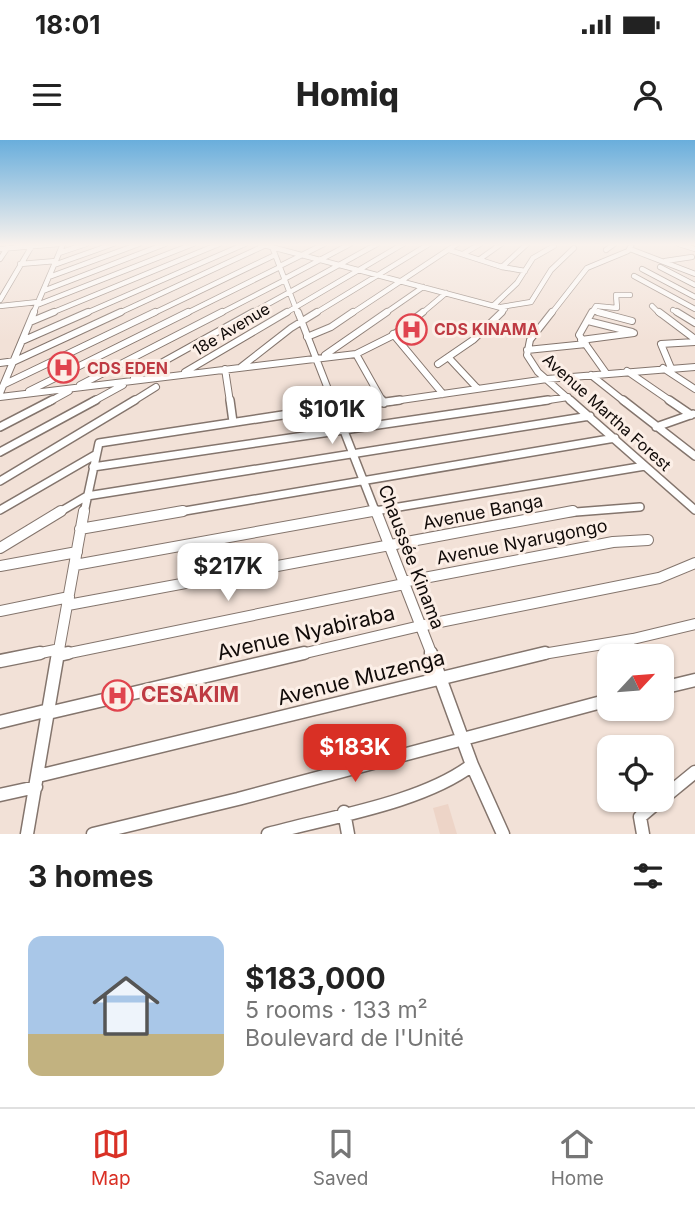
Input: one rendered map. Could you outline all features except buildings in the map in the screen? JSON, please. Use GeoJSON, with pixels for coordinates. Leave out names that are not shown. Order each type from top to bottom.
{"type":"FeatureCollection","features":[{"type":"Feature","properties":{"kind":"street"},"geometry":{"type":"LineString","coordinates":[[0,300],[13,276]]}},
{"type":"Feature","properties":{"kind":"street"},"geometry":{"type":"LineString","coordinates":[[43,291],[81,276]]}},
{"type":"Feature","properties":{"kind":"street"},"geometry":{"type":"LineString","coordinates":[[0,306],[38,304],[109,276]]}},
{"type":"Feature","properties":{"kind":"street"},"geometry":{"type":"LineString","coordinates":[[30,322],[141,276]]}},
{"type":"Feature","properties":{"kind":"street"},"geometry":{"type":"LineString","coordinates":[[22,341],[171,276]]}},
{"type":"Feature","properties":{"kind":"street"},"geometry":{"type":"LineString","coordinates":[[0,363],[15,361],[204,276]]}},
{"type":"Feature","properties":{"kind":"street"},"geometry":{"type":"LineString","coordinates":[[5,384],[213,276]]}},
{"type":"Feature","properties":{"kind":"street"},"geometry":{"type":"LineString","coordinates":[[23,394],[259,276]]}},
{"type":"Feature","properties":{"kind":"street"},"geometry":{"type":"LineString","coordinates":[[0,427],[289,276]]}},
{"type":"Feature","properties":{"kind":"street"},"geometry":{"type":"LineString","coordinates":[[0,452],[318,276]]}},
{"type":"Feature","properties":{"kind":"street","name":"18e Avenue"},"geometry":{"type":"LineString","coordinates":[[181,374],[349,276]]}},
{"type":"Feature","properties":{"kind":"street"},"geometry":{"type":"LineString","coordinates":[[240,367],[301,322],[378,276]]}},
{"type":"Feature","properties":{"kind":"street"},"geometry":{"type":"LineString","coordinates":[[381,276],[498,306],[531,302],[546,276]]}},
{"type":"Feature","properties":{"kind":"street"},"geometry":{"type":"LineString","coordinates":[[307,338],[320,334],[408,276]]}},
{"type":"Feature","properties":{"kind":"street"},"geometry":{"type":"LineString","coordinates":[[498,306],[522,276]]}},
{"type":"Feature","properties":{"kind":"street","name":"Avenue Martha Forest"},"geometry":{"type":"LineString","coordinates":[[580,276],[530,340],[527,350],[531,362],[695,510]]}},
{"type":"Feature","properties":{"kind":"street"},"geometry":{"type":"LineString","coordinates":[[635,276],[695,309]]}},
{"type":"Feature","properties":{"kind":"street"},"geometry":{"type":"LineString","coordinates":[[656,276],[695,297]]}},
{"type":"Feature","properties":{"kind":"street"},"geometry":{"type":"LineString","coordinates":[[678,276],[695,285]]}},
{"type":"Feature","properties":{"kind":"street"},"geometry":{"type":"LineString","coordinates":[[50,277],[0,395],[356,354],[369,350],[393,334],[446,293]]}},
{"type":"Feature","properties":{"kind":"street","name":"Chaussée Kinama"},"geometry":{"type":"LineString","coordinates":[[284,279],[307,338],[319,357],[336,408],[464,737],[472,765],[503,834]]}},
{"type":"Feature","properties":{"kind":"street"},"geometry":{"type":"LineString","coordinates":[[0,284],[10,283]]}},
{"type":"Feature","properties":{"kind":"street"},"geometry":{"type":"LineString","coordinates":[[319,357],[423,287]]}},
{"type":"Feature","properties":{"kind":"street"},"geometry":{"type":"LineString","coordinates":[[606,373],[579,335],[598,306],[617,308],[616,295],[630,295]]}},
{"type":"Feature","properties":{"kind":"street"},"geometry":{"type":"LineString","coordinates":[[438,364],[449,358],[505,311],[498,306]]}},
{"type":"Feature","properties":{"kind":"street"},"geometry":{"type":"LineString","coordinates":[[652,306],[670,323],[695,340]]}},
{"type":"Feature","properties":{"kind":"street"},"geometry":{"type":"LineString","coordinates":[[673,310],[695,323]]}},
{"type":"Feature","properties":{"kind":"street"},"geometry":{"type":"LineString","coordinates":[[593,311],[632,321]]}},
{"type":"Feature","properties":{"kind":"street"},"geometry":{"type":"LineString","coordinates":[[527,350],[635,334],[588,321]]}},
{"type":"Feature","properties":{"kind":"street"},"geometry":{"type":"LineString","coordinates":[[393,334],[443,394]]}},
{"type":"Feature","properties":{"kind":"street"},"geometry":{"type":"LineString","coordinates":[[695,340],[661,344],[667,368],[695,389]]}},
{"type":"Feature","properties":{"kind":"street"},"geometry":{"type":"LineString","coordinates":[[356,354],[384,403]]}},
{"type":"Feature","properties":{"kind":"street"},"geometry":{"type":"LineString","coordinates":[[449,358],[477,388]]}},
{"type":"Feature","properties":{"kind":"street"},"geometry":{"type":"LineString","coordinates":[[27,834],[80,529],[99,443],[547,379],[695,367]]}},
{"type":"Feature","properties":{"kind":"street"},"geometry":{"type":"LineString","coordinates":[[225,369],[233,422]]}},
{"type":"Feature","properties":{"kind":"street"},"geometry":{"type":"LineString","coordinates":[[627,371],[693,414]]}},
{"type":"Feature","properties":{"kind":"street"},"geometry":{"type":"LineString","coordinates":[[591,375],[694,455]]}},
{"type":"Feature","properties":{"kind":"street"},"geometry":{"type":"LineString","coordinates":[[0,481],[156,387]]}},
{"type":"Feature","properties":{"kind":"street"},"geometry":{"type":"LineString","coordinates":[[93,467],[568,397]]}},
{"type":"Feature","properties":{"kind":"street"},"geometry":{"type":"LineString","coordinates":[[656,427],[693,414]]}},
{"type":"Feature","properties":{"kind":"street"},"geometry":{"type":"LineString","coordinates":[[0,548],[87,496],[590,416]]}},
{"type":"Feature","properties":{"kind":"street"},"geometry":{"type":"LineString","coordinates":[[80,529],[614,438]]}},
{"type":"Feature","properties":{"kind":"street"},"geometry":{"type":"LineString","coordinates":[[0,510],[95,455]]}},
{"type":"Feature","properties":{"kind":"street"},"geometry":{"type":"LineString","coordinates":[[75,565],[502,488],[645,466]]}},
{"type":"Feature","properties":{"kind":"street","name":"Avenue Banga"},"geometry":{"type":"LineString","coordinates":[[0,611],[389,546],[575,511],[640,506]]}},
{"type":"Feature","properties":{"kind":"street","name":"Avenue Nyarugongo"},"geometry":{"type":"LineString","coordinates":[[0,661],[59,652],[601,544],[648,541]]}},
{"type":"Feature","properties":{"kind":"street"},"geometry":{"type":"LineString","coordinates":[[0,566],[76,552]]}},
{"type":"Feature","properties":{"kind":"street","name":"Avenue Nyabiraba"},"geometry":{"type":"LineString","coordinates":[[0,722],[420,626],[659,578],[695,564]]}},
{"type":"Feature","properties":{"kind":"street","name":"Avenue Muzenga"},"geometry":{"type":"LineString","coordinates":[[0,795],[37,782],[440,678],[555,650],[598,646],[695,624]]}},
{"type":"Feature","properties":{"kind":"street"},"geometry":{"type":"LineString","coordinates":[[674,685],[695,680]]}},
{"type":"Feature","properties":{"kind":"street"},"geometry":{"type":"LineString","coordinates":[[93,834],[258,794],[597,703]]}},
{"type":"Feature","properties":{"kind":"street"},"geometry":{"type":"LineString","coordinates":[[268,834],[453,780],[466,773],[472,765]]}},
{"type":"Feature","properties":{"kind":"street"},"geometry":{"type":"LineString","coordinates":[[674,789],[695,772]]}},
{"type":"Feature","properties":{"kind":"street"},"geometry":{"type":"LineString","coordinates":[[344,812],[348,834]]}},
{"type":"Feature","properties":{"kind":"street"},"geometry":{"type":"LineString","coordinates":[[643,834],[640,817],[646,812]]}},
{"type":"Feature","properties":{"kind":"shaded area"},"geometry":{"type":"Polygon","coordinates":[[[448,804],[457,834],[440,834],[433,808],[448,804]]]}},
{"type":"Feature","properties":{"kind":"place","name":"CDS KINAMA"},"geometry":{"type":"Point","coordinates":[411,329]}},
{"type":"Feature","properties":{"kind":"place","name":"CDS EDEN"},"geometry":{"type":"Point","coordinates":[64,368]}},
{"type":"Feature","properties":{"kind":"place","name":"CESAKIM"},"geometry":{"type":"Point","coordinates":[118,695]}}]}
